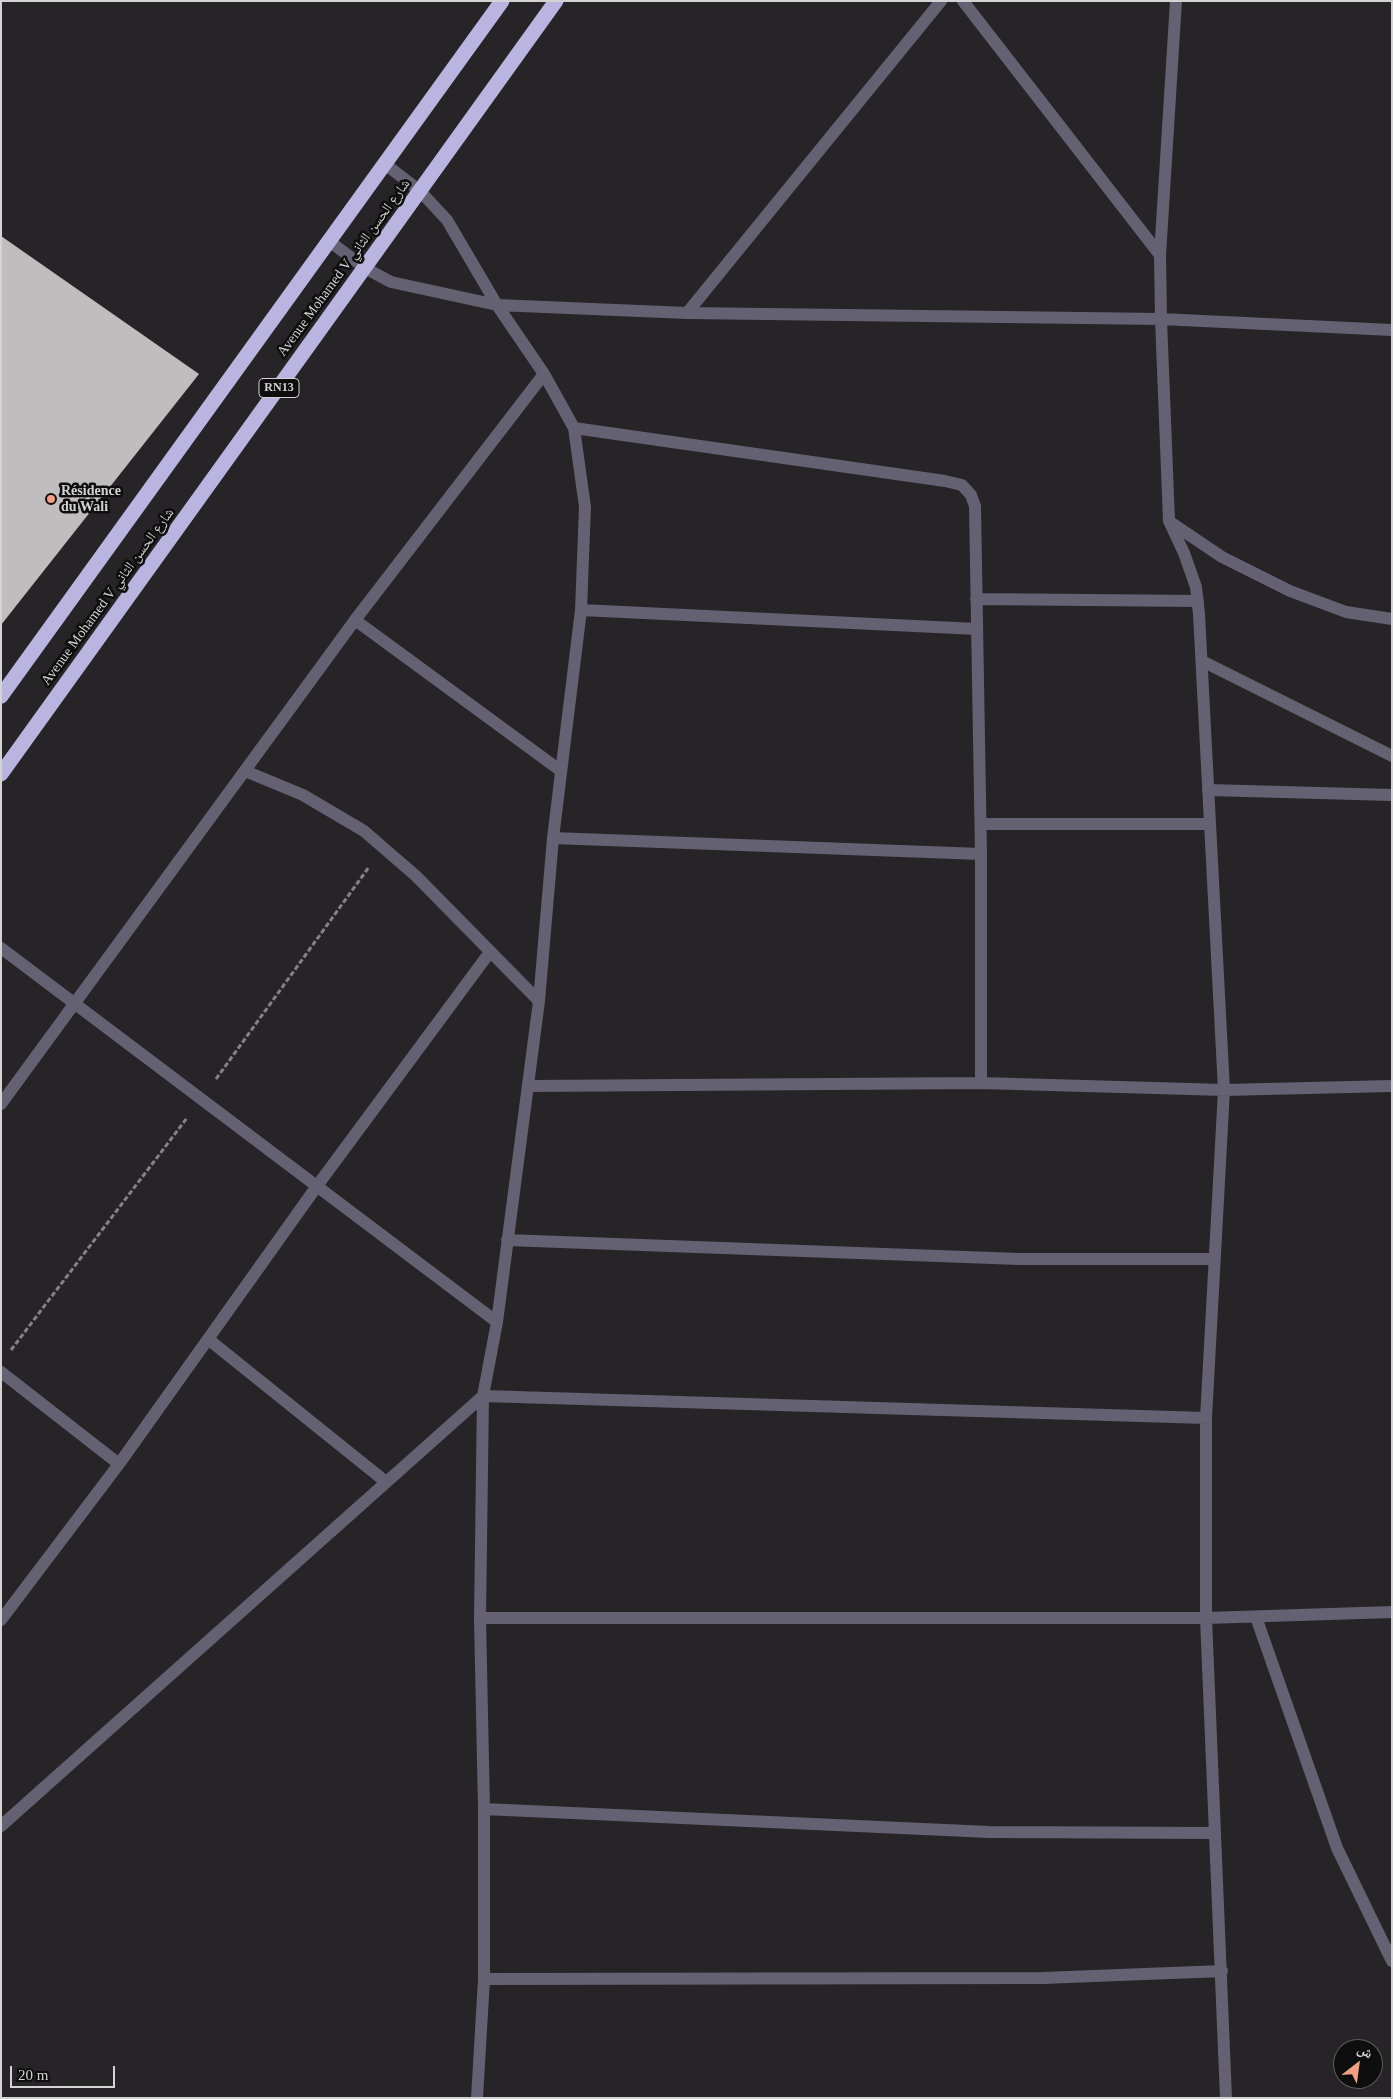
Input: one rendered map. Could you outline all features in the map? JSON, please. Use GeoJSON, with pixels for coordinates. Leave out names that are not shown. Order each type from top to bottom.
{"type":"FeatureCollection","features":[{"type":"Feature","properties":{"kind":"highway","name":"Avenue Mohamed V شارع الحسن الثاني"},"geometry":{"type":"LineString","coordinates":[[1,696],[502,1]]}},
{"type":"Feature","properties":{"kind":"highway","name":"Avenue Mohamed V شارع الحسن الثاني"},"geometry":{"type":"LineString","coordinates":[[1,774],[556,1]]}},
{"type":"Feature","properties":{"kind":"street"},"geometry":{"type":"LineString","coordinates":[[687,313],[941,1]]}},
{"type":"Feature","properties":{"kind":"street"},"geometry":{"type":"LineString","coordinates":[[962,1],[1160,255]]}},
{"type":"Feature","properties":{"kind":"street"},"geometry":{"type":"LineString","coordinates":[[1176,1],[1160,255],[1161,319],[1169,521],[1184,553],[1196,586],[1198,601],[1224,1090],[1206,1418],[1206,1618],[1226,2098]]}},
{"type":"Feature","properties":{"kind":"street"},"geometry":{"type":"LineString","coordinates":[[385,164],[420,191],[447,220],[497,305],[544,374],[574,428],[585,507],[581,610],[553,838],[539,1002],[497,1322],[483,1396],[480,1618],[484,1810],[484,1979],[477,2098]]}},
{"type":"Feature","properties":{"kind":"street"},"geometry":{"type":"LineString","coordinates":[[329,241],[365,268],[391,282],[497,305],[687,313],[1161,319],[1392,330]]}},
{"type":"Feature","properties":{"kind":"street"},"geometry":{"type":"LineString","coordinates":[[1,1104],[355,620],[544,374]]}},
{"type":"Feature","properties":{"kind":"street"},"geometry":{"type":"LineString","coordinates":[[574,428],[962,485],[971,495],[975,506],[981,854],[982,1083]]}},
{"type":"Feature","properties":{"kind":"street"},"geometry":{"type":"LineString","coordinates":[[1169,521],[1222,557],[1290,591],[1346,612],[1392,619]]}},
{"type":"Feature","properties":{"kind":"street"},"geometry":{"type":"LineString","coordinates":[[976,599],[1198,601]]}},
{"type":"Feature","properties":{"kind":"street"},"geometry":{"type":"LineString","coordinates":[[581,610],[977,629]]}},
{"type":"Feature","properties":{"kind":"street"},"geometry":{"type":"LineString","coordinates":[[355,620],[561,771]]}},
{"type":"Feature","properties":{"kind":"street"},"geometry":{"type":"LineString","coordinates":[[1202,661],[1392,756]]}},
{"type":"Feature","properties":{"kind":"street"},"geometry":{"type":"LineString","coordinates":[[245,771],[302,795],[364,831],[416,876],[539,1002]]}},
{"type":"Feature","properties":{"kind":"street"},"geometry":{"type":"LineString","coordinates":[[1208,790],[1392,795]]}},
{"type":"Feature","properties":{"kind":"street"},"geometry":{"type":"LineString","coordinates":[[980,824],[1210,824]]}},
{"type":"Feature","properties":{"kind":"street"},"geometry":{"type":"LineString","coordinates":[[553,838],[981,854]]}},
{"type":"Feature","properties":{"kind":"street"},"geometry":{"type":"LineString","coordinates":[[1,948],[497,1322]]}},
{"type":"Feature","properties":{"kind":"street"},"geometry":{"type":"LineString","coordinates":[[1,1620],[119,1464],[317,1186],[490,952]]}},
{"type":"Feature","properties":{"kind":"street"},"geometry":{"type":"LineString","coordinates":[[529,1086],[982,1083],[1224,1090],[1392,1086]]}},
{"type":"Feature","properties":{"kind":"street"},"geometry":{"type":"LineString","coordinates":[[507,1240],[1019,1259],[1215,1258]]}},
{"type":"Feature","properties":{"kind":"street"},"geometry":{"type":"LineString","coordinates":[[208,1338],[386,1482]]}},
{"type":"Feature","properties":{"kind":"street"},"geometry":{"type":"LineString","coordinates":[[1,1372],[119,1464]]}},
{"type":"Feature","properties":{"kind":"street"},"geometry":{"type":"LineString","coordinates":[[1,1826],[483,1396],[1206,1418]]}},
{"type":"Feature","properties":{"kind":"street"},"geometry":{"type":"LineString","coordinates":[[480,1618],[1206,1618],[1392,1612]]}},
{"type":"Feature","properties":{"kind":"street"},"geometry":{"type":"LineString","coordinates":[[1256,1617],[1337,1848],[1392,1961]]}},
{"type":"Feature","properties":{"kind":"street"},"geometry":{"type":"LineString","coordinates":[[484,1810],[990,1832],[1215,1833]]}},
{"type":"Feature","properties":{"kind":"street"},"geometry":{"type":"LineString","coordinates":[[484,1979],[1043,1978],[1222,1972]]}},
{"type":"Feature","properties":{"kind":"path"},"geometry":{"type":"LineString","coordinates":[[7,1354],[202,1099],[383,848]]}},
{"type":"Feature","properties":{"kind":"building","name":"Résidence du Wali"},"geometry":{"type":"Polygon","coordinates":[[[1,236],[199,374],[1,625],[1,236]]]}},
{"type":"Feature","properties":{"kind":"place","name":"Résidence du Wali"},"geometry":{"type":"Point","coordinates":[51,499]}}]}
